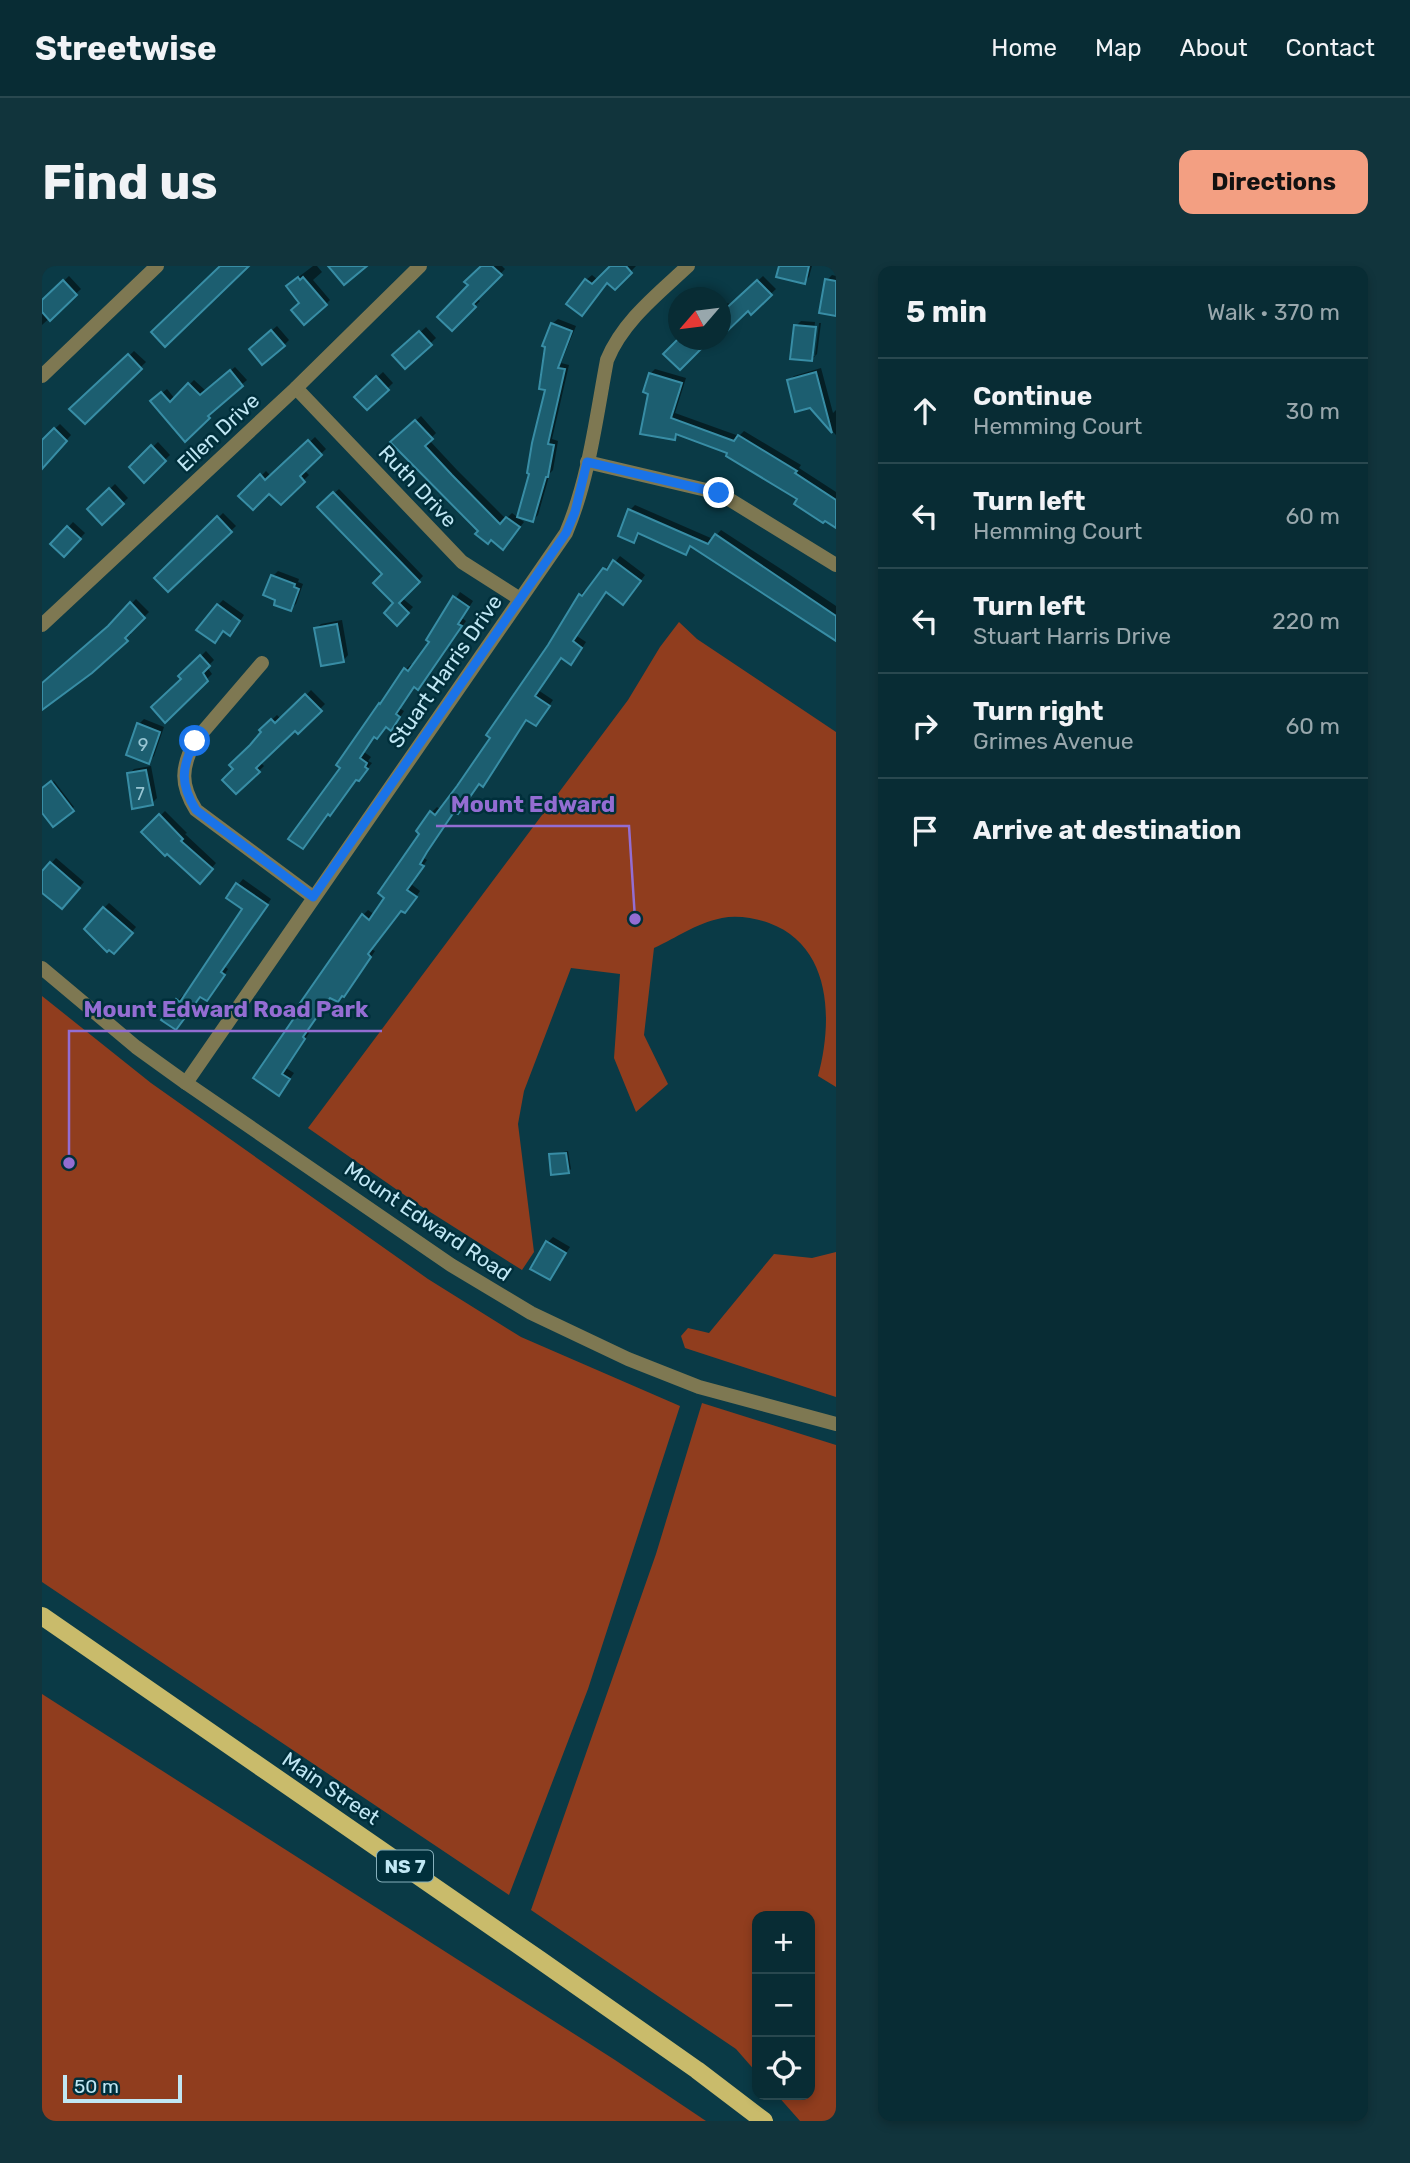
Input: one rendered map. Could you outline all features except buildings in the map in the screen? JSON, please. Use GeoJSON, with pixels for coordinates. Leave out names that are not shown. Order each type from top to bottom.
{"type":"FeatureCollection","features":[{"type":"Feature","properties":{"kind":"main road","name":"Main Street"},"geometry":{"type":"LineString","coordinates":[[42,1616],[540,1959],[764,2121]]}},
{"type":"Feature","properties":{"kind":"street"},"geometry":{"type":"LineString","coordinates":[[42,376],[157,266]]}},
{"type":"Feature","properties":{"kind":"street","name":"Ellen Drive"},"geometry":{"type":"LineString","coordinates":[[42,625],[296,387],[420,266]]}},
{"type":"Feature","properties":{"kind":"street","name":"Stuart Harris Drive"},"geometry":{"type":"LineString","coordinates":[[186,1083],[566,533],[575,512],[587,462],[607,360],[614,345],[638,313],[688,266]]}},
{"type":"Feature","properties":{"kind":"street","name":"Ruth Drive"},"geometry":{"type":"LineString","coordinates":[[296,387],[463,562],[520,599]]}},
{"type":"Feature","properties":{"kind":"street"},"geometry":{"type":"LineString","coordinates":[[587,462],[719,493],[836,565]]}},
{"type":"Feature","properties":{"kind":"street"},"geometry":{"type":"LineString","coordinates":[[262,663],[195,741],[188,755],[183,782],[187,796],[196,810],[313,897]]}},
{"type":"Feature","properties":{"kind":"street","name":"Mount Edward Road"},"geometry":{"type":"LineString","coordinates":[[42,968],[127,1040],[186,1083],[451,1265],[531,1313],[628,1359],[699,1387],[836,1424]]}},
{"type":"Feature","properties":{"kind":"shaded area"},"geometry":{"type":"Polygon","coordinates":[[[679,622],[697,639],[836,732],[836,1087],[818,1076],[826,1032],[826,1009],[816,967],[805,949],[790,934],[769,923],[746,918],[722,918],[695,927],[654,948],[644,1035],[668,1084],[636,1112],[614,1058],[620,974],[571,968],[524,1091],[518,1124],[534,1252],[522,1270],[416,1203],[308,1128],[628,700],[660,647],[679,622]]]}},
{"type":"Feature","properties":{"kind":"shaded area"},"geometry":{"type":"Polygon","coordinates":[[[42,996],[151,1083],[428,1279],[521,1337],[680,1406],[588,1689],[509,1895],[42,1582],[42,996]]]}},
{"type":"Feature","properties":{"kind":"shaded area"},"geometry":{"type":"Polygon","coordinates":[[[836,1252],[836,1397],[685,1348],[681,1336],[688,1328],[709,1333],[774,1254],[812,1258],[836,1252]]]}},
{"type":"Feature","properties":{"kind":"shaded area"},"geometry":{"type":"Polygon","coordinates":[[[702,1403],[836,1445],[836,2121],[800,2121],[781,2100],[815,2100],[815,1911],[752,1911],[752,2067],[736,2049],[531,1910],[656,1554],[702,1403]]]}},
{"type":"Feature","properties":{"kind":"shaded area"},"geometry":{"type":"Polygon","coordinates":[[[42,1694],[615,2060],[706,2121],[42,2121],[42,1694]]]}},
{"type":"Feature","properties":{"kind":"place","name":"Mount Edward"},"geometry":{"type":"Point","coordinates":[635,919]}},
{"type":"Feature","properties":{"kind":"place","name":"Mount Edward Road Park"},"geometry":{"type":"Point","coordinates":[69,1163]}},
{"type":"Feature","properties":{"kind":"route"},"geometry":{"type":"LineString","coordinates":[[195,741],[188,755],[183,782],[187,796],[196,810],[313,897],[549,560],[575,512],[587,462],[719,493]]}}]}
